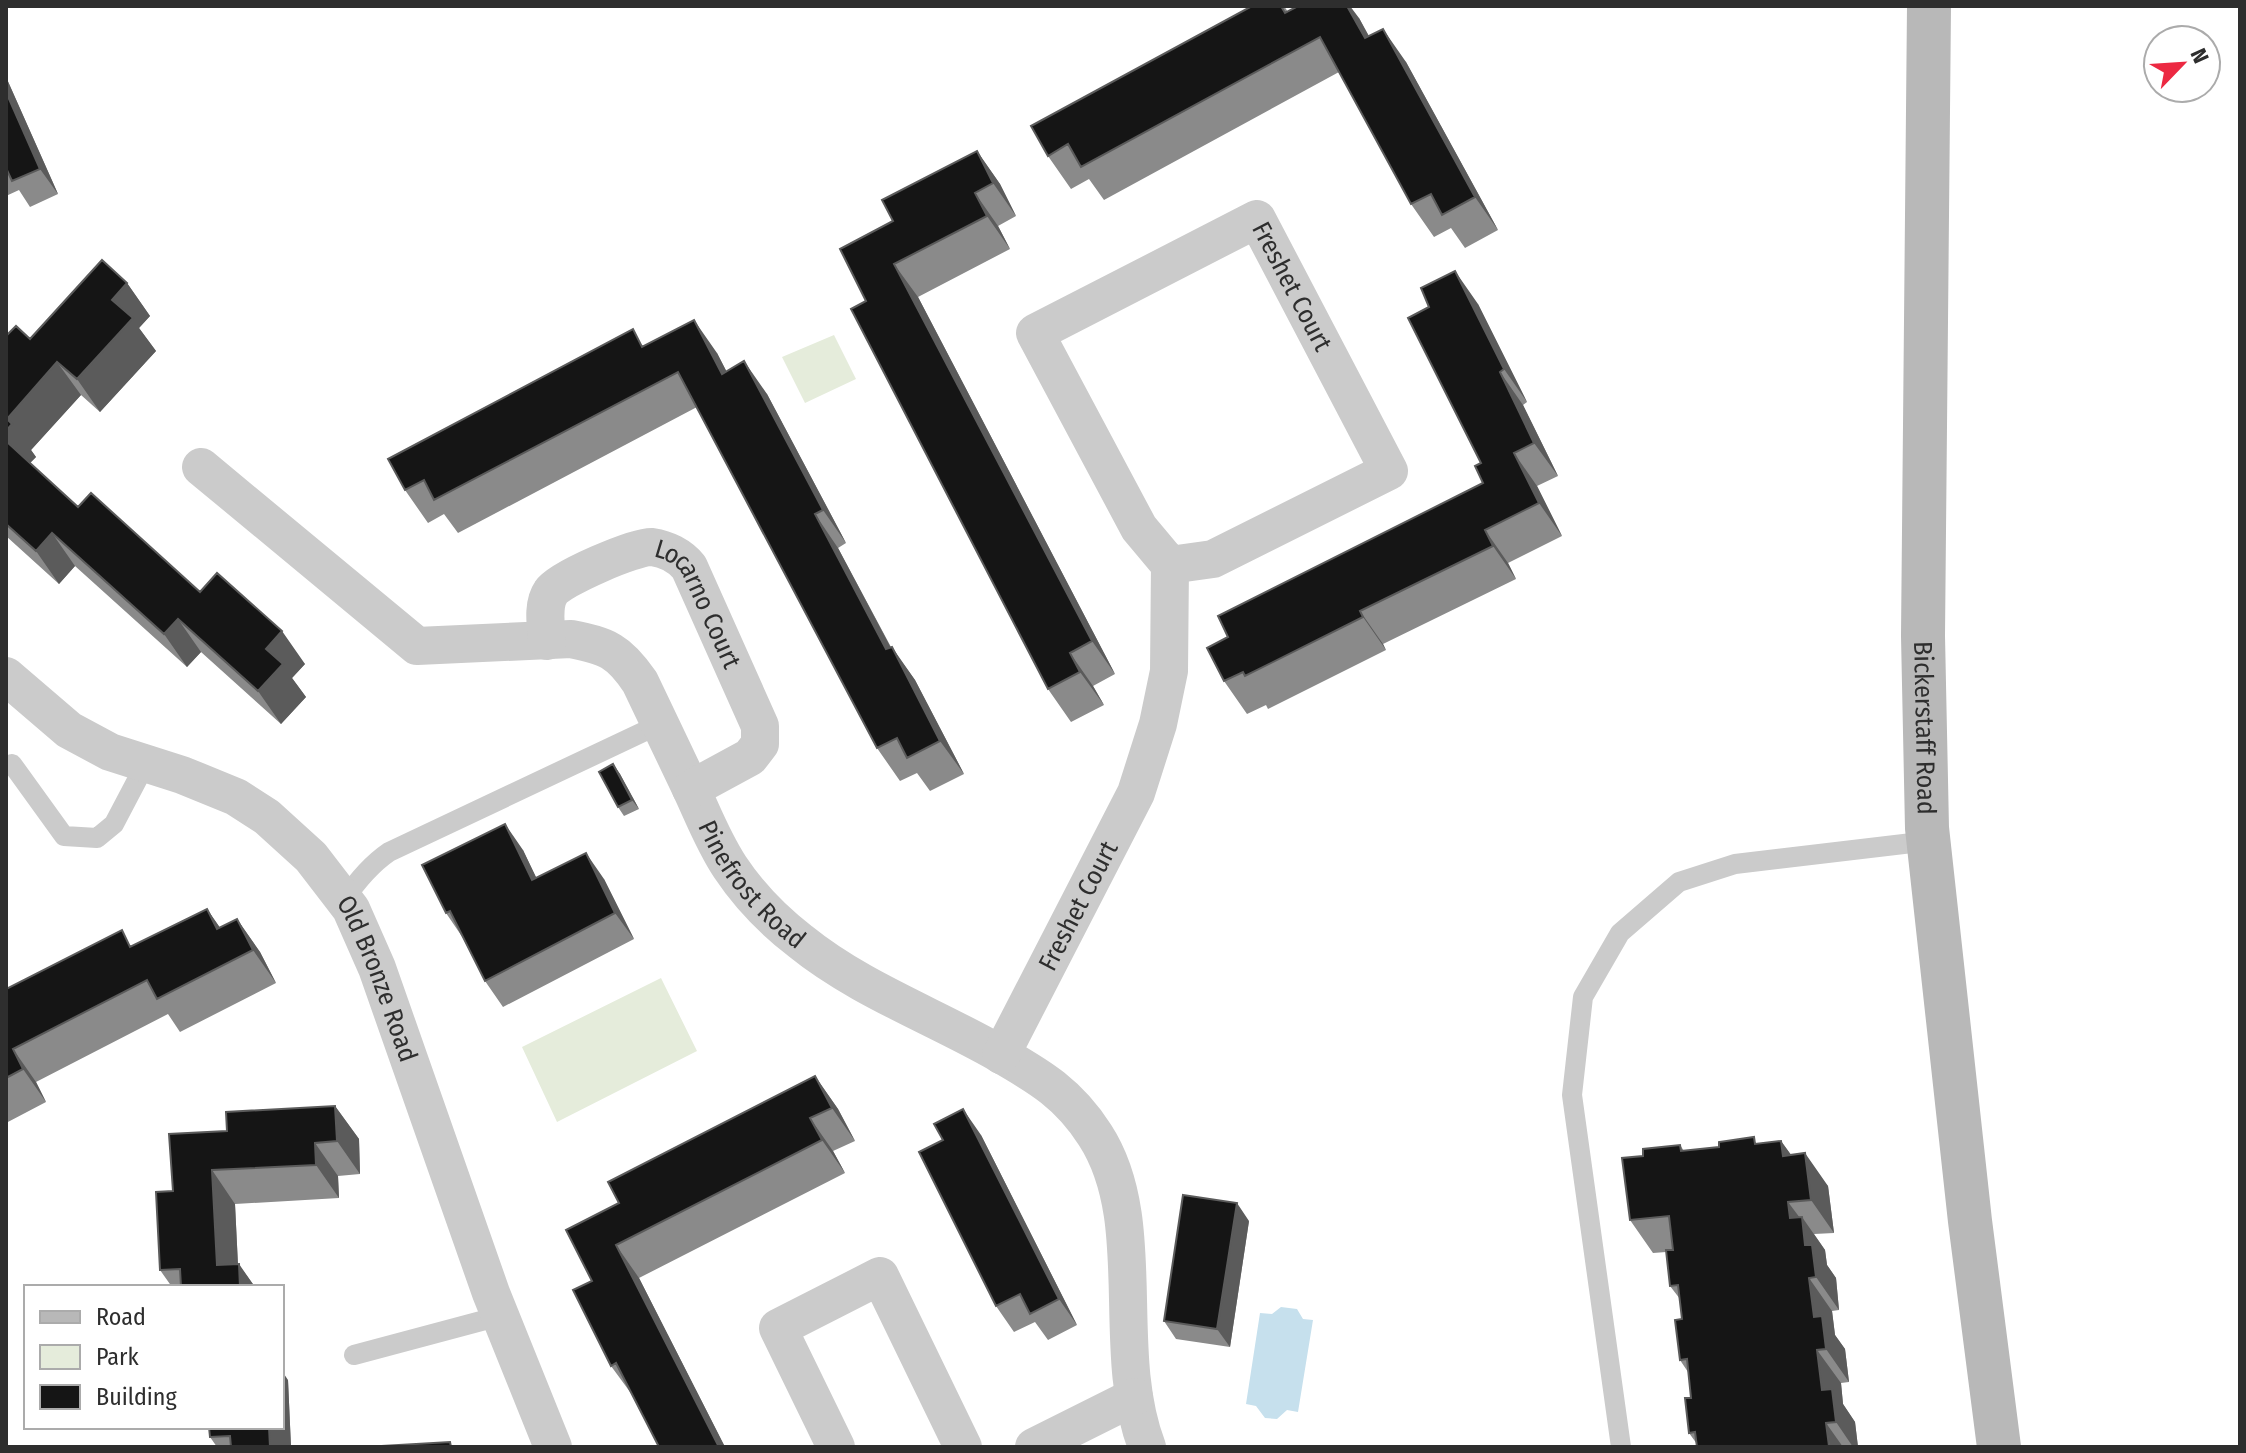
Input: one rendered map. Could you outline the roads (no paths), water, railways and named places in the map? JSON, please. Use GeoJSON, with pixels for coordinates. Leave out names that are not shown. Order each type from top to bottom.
{"type":"FeatureCollection","features":[{"type":"Feature","properties":{"kind":"street","name":"Bickerstaff Road"},"geometry":{"type":"LineString","coordinates":[[1929,6],[1923,620],[1929,841],[1970,1221],[1999,1447]]}},
{"type":"Feature","properties":{"kind":"street","name":"Freshet Court"},"geometry":{"type":"LineString","coordinates":[[1001,1055],[1136,793],[1158,724],[1169,671],[1170,565],[1139,528],[1035,333],[1257,219],[1389,471],[1213,559],[1170,565]]}},
{"type":"Feature","properties":{"kind":"street","name":"Pinefrost Road"},"geometry":{"type":"LineString","coordinates":[[201,467],[417,646],[571,639],[596,644],[625,660],[640,682],[731,868],[766,911],[829,963],[1046,1080],[1083,1117],[1097,1137],[1115,1176],[1124,1210],[1129,1364],[1147,1447]]}},
{"type":"Feature","properties":{"kind":"street","name":"Locarno Court"},"geometry":{"type":"LineString","coordinates":[[547,641],[546,606],[550,593],[560,583],[634,550],[651,547],[680,556],[689,567],[760,726],[760,744],[750,757],[691,789]]}},
{"type":"Feature","properties":{"kind":"street","name":"Old Bronze Road"},"geometry":{"type":"LineString","coordinates":[[6,676],[69,730],[110,752],[182,775],[236,797],[267,817],[311,857],[351,909],[377,968],[500,1316],[553,1447]]}},
{"type":"Feature","properties":{"kind":"street"},"geometry":{"type":"LineString","coordinates":[[836,1447],[778,1328],[880,1276],[963,1447]]}},
{"type":"Feature","properties":{"kind":"street"},"geometry":{"type":"LineString","coordinates":[[1034,1447],[1134,1397]]}},
{"type":"Feature","properties":{"kind":"lane"},"geometry":{"type":"LineString","coordinates":[[344,900],[358,880],[389,852],[660,724]]}},
{"type":"Feature","properties":{"kind":"lane"},"geometry":{"type":"LineString","coordinates":[[12,764],[64,836],[97,838],[114,824],[146,763]]}},
{"type":"Feature","properties":{"kind":"lane"},"geometry":{"type":"LineString","coordinates":[[1621,1447],[1572,1095],[1583,997],[1620,933],[1679,882],[1735,864],[1929,841]]}},
{"type":"Feature","properties":{"kind":"lane"},"geometry":{"type":"LineString","coordinates":[[354,1355],[500,1316]]}},
{"type":"Feature","properties":{"kind":"water"},"geometry":{"type":"Polygon","coordinates":[[[1281,1307],[1297,1309],[1303,1319],[1313,1320],[1298,1412],[1287,1410],[1277,1419],[1265,1418],[1256,1406],[1246,1404],[1260,1313],[1272,1314],[1281,1307]]]}}]}
